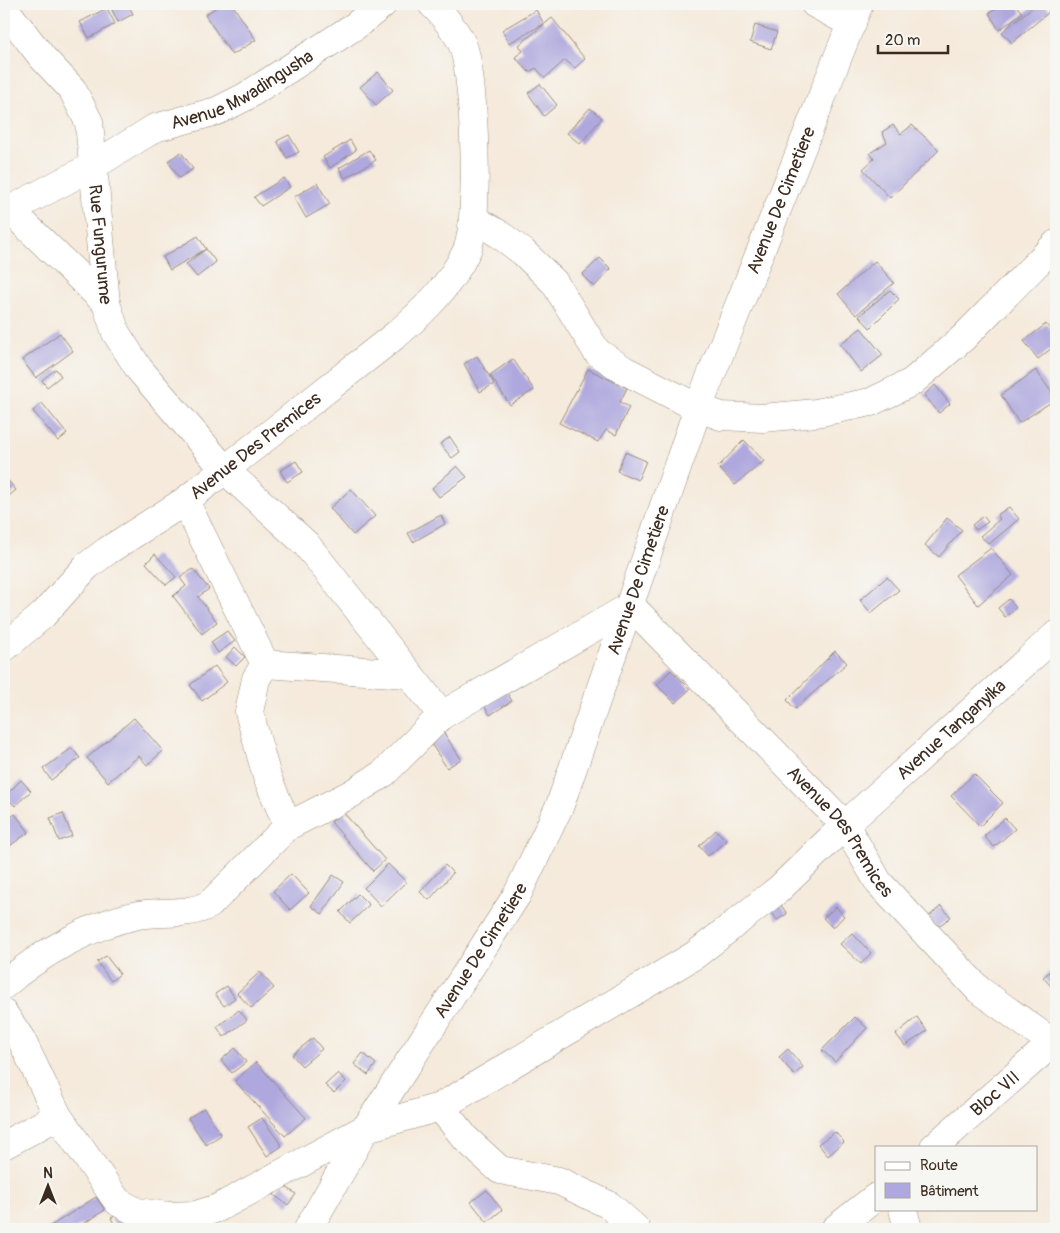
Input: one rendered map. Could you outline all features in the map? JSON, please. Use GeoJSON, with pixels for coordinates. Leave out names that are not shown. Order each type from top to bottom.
{"type":"FeatureCollection","features":[{"type":"Feature","properties":{"kind":"street","name":"Avenue Mwadingusha"},"geometry":{"type":"LineString","coordinates":[[6,211],[93,166],[155,128],[217,110],[245,97],[354,26],[383,4]]}},
{"type":"Feature","properties":{"kind":"street","name":"Avenue Des Premices"},"geometry":{"type":"LineString","coordinates":[[4,648],[43,614],[87,566],[185,501],[225,470],[426,309],[452,279],[468,249],[474,219],[472,93],[463,45],[432,4]]}},
{"type":"Feature","properties":{"kind":"street"},"geometry":{"type":"LineString","coordinates":[[815,4],[855,14]]}},
{"type":"Feature","properties":{"kind":"street","name":"Rue Fungurume"},"geometry":{"type":"LineString","coordinates":[[4,8],[42,57],[72,89],[89,122],[106,303],[116,333],[139,369],[225,470],[306,544],[442,715]]}},
{"type":"Feature","properties":{"kind":"street","name":"Avenue De Cimetiere"},"geometry":{"type":"LineString","coordinates":[[308,1229],[366,1128],[517,895],[560,805],[631,606],[698,408],[855,14]]}},
{"type":"Feature","properties":{"kind":"street"},"geometry":{"type":"LineString","coordinates":[[6,211],[106,303]]}},
{"type":"Feature","properties":{"kind":"street"},"geometry":{"type":"LineString","coordinates":[[474,219],[499,234],[523,252],[554,282],[597,352],[624,370],[698,408],[721,416],[763,418],[816,412],[871,402],[912,382],[963,338],[1056,244]]}},
{"type":"Feature","properties":{"kind":"street"},"geometry":{"type":"LineString","coordinates":[[185,501],[265,664]]}},
{"type":"Feature","properties":{"kind":"street","name":"Avenue Des Premices"},"geometry":{"type":"LineString","coordinates":[[631,606],[845,825],[880,883],[979,990],[1055,1043]]}},
{"type":"Feature","properties":{"kind":"street"},"geometry":{"type":"LineString","coordinates":[[4,985],[28,966],[82,934],[110,922],[140,915],[194,912],[209,905],[288,826],[352,794],[384,773],[442,715],[631,606]]}},
{"type":"Feature","properties":{"kind":"street","name":"Avenue Tanganyika"},"geometry":{"type":"LineString","coordinates":[[4,1014],[21,1040],[58,1116],[118,1202],[137,1212],[166,1216],[196,1215],[218,1208],[366,1128],[440,1106],[694,955],[779,889],[845,825],[1056,635]]}},
{"type":"Feature","properties":{"kind":"street"},"geometry":{"type":"LineString","coordinates":[[265,664],[408,674]]}},
{"type":"Feature","properties":{"kind":"street"},"geometry":{"type":"LineString","coordinates":[[265,664],[256,678],[250,712],[267,777],[288,826]]}},
{"type":"Feature","properties":{"kind":"street","name":"Bloc VII"},"geometry":{"type":"LineString","coordinates":[[935,1146],[1055,1043]]}},
{"type":"Feature","properties":{"kind":"street"},"geometry":{"type":"LineString","coordinates":[[440,1106],[466,1140],[500,1170],[559,1181],[609,1205],[636,1229]]}},
{"type":"Feature","properties":{"kind":"street"},"geometry":{"type":"LineString","coordinates":[[4,1145],[58,1116]]}},
{"type":"Feature","properties":{"kind":"street"},"geometry":{"type":"LineString","coordinates":[[834,1229],[875,1198]]}},
{"type":"Feature","properties":{"kind":"street"},"geometry":{"type":"LineString","coordinates":[[903,1210],[908,1229]]}},
{"type":"Feature","properties":{"kind":"building"},"geometry":{"type":"Polygon","coordinates":[[[123,4],[128,4],[133,14],[118,22],[112,10],[123,4]]]}},
{"type":"Feature","properties":{"kind":"building"},"geometry":{"type":"Polygon","coordinates":[[[221,4],[232,4],[256,40],[232,55],[205,15],[221,4]]]}},
{"type":"Feature","properties":{"kind":"building"},"geometry":{"type":"Polygon","coordinates":[[[1005,4],[1015,4],[1022,13],[999,30],[989,13],[1005,4]]]}},
{"type":"Feature","properties":{"kind":"building"},"geometry":{"type":"Polygon","coordinates":[[[1036,4],[1044,4],[1050,11],[1012,43],[1002,32],[1036,4]]]}},
{"type":"Feature","properties":{"kind":"building"},"geometry":{"type":"Polygon","coordinates":[[[107,8],[115,24],[89,38],[80,22],[107,8]]]}},
{"type":"Feature","properties":{"kind":"building"},"geometry":{"type":"Polygon","coordinates":[[[536,10],[544,24],[509,43],[502,30],[536,10]]]}},
{"type":"Feature","properties":{"kind":"building"},"geometry":{"type":"Polygon","coordinates":[[[552,18],[585,59],[575,68],[565,60],[545,78],[536,68],[529,72],[515,57],[523,51],[519,45],[552,18]]]}},
{"type":"Feature","properties":{"kind":"building"},"geometry":{"type":"Polygon","coordinates":[[[755,25],[777,32],[771,49],[750,42],[755,25]]]}},
{"type":"Feature","properties":{"kind":"building"},"geometry":{"type":"Polygon","coordinates":[[[378,72],[393,90],[376,105],[360,87],[378,72]]]}},
{"type":"Feature","properties":{"kind":"building"},"geometry":{"type":"Polygon","coordinates":[[[540,84],[557,105],[544,116],[528,93],[540,84]]]}},
{"type":"Feature","properties":{"kind":"building"},"geometry":{"type":"Polygon","coordinates":[[[590,108],[602,118],[580,144],[567,133],[590,108]]]}},
{"type":"Feature","properties":{"kind":"building"},"geometry":{"type":"Polygon","coordinates":[[[893,125],[901,134],[912,125],[939,150],[890,198],[863,169],[874,159],[870,153],[887,142],[882,132],[893,125]]]}},
{"type":"Feature","properties":{"kind":"building"},"geometry":{"type":"Polygon","coordinates":[[[289,135],[299,152],[287,158],[277,141],[289,135]]]}},
{"type":"Feature","properties":{"kind":"building"},"geometry":{"type":"Polygon","coordinates":[[[350,140],[356,150],[330,168],[323,157],[350,140]]]}},
{"type":"Feature","properties":{"kind":"building"},"geometry":{"type":"Polygon","coordinates":[[[369,150],[376,160],[345,178],[339,168],[369,150]]]}},
{"type":"Feature","properties":{"kind":"building"},"geometry":{"type":"Polygon","coordinates":[[[181,152],[193,169],[179,178],[168,161],[181,152]]]}},
{"type":"Feature","properties":{"kind":"building"},"geometry":{"type":"Polygon","coordinates":[[[284,178],[290,187],[261,206],[254,197],[284,178]]]}},
{"type":"Feature","properties":{"kind":"building"},"geometry":{"type":"Polygon","coordinates":[[[317,183],[330,204],[306,218],[294,197],[317,183]]]}},
{"type":"Feature","properties":{"kind":"building"},"geometry":{"type":"Polygon","coordinates":[[[198,236],[206,249],[170,270],[163,257],[198,236]]]}},
{"type":"Feature","properties":{"kind":"building"},"geometry":{"type":"Polygon","coordinates":[[[206,249],[216,262],[197,277],[186,264],[206,249]]]}},
{"type":"Feature","properties":{"kind":"building"},"geometry":{"type":"Polygon","coordinates":[[[600,258],[611,269],[594,287],[582,275],[600,258]]]}},
{"type":"Feature","properties":{"kind":"building"},"geometry":{"type":"Polygon","coordinates":[[[875,261],[894,283],[856,315],[838,294],[875,261]]]}},
{"type":"Feature","properties":{"kind":"building"},"geometry":{"type":"Polygon","coordinates":[[[890,290],[899,299],[870,328],[859,316],[890,290]]]}},
{"type":"Feature","properties":{"kind":"building"},"geometry":{"type":"Polygon","coordinates":[[[1046,324],[1056,337],[1056,345],[1038,359],[1024,341],[1046,324]]]}},
{"type":"Feature","properties":{"kind":"building"},"geometry":{"type":"Polygon","coordinates":[[[861,328],[883,355],[861,372],[840,344],[861,328]]]}},
{"type":"Feature","properties":{"kind":"building"},"geometry":{"type":"Polygon","coordinates":[[[60,333],[73,351],[36,378],[22,360],[60,333]]]}},
{"type":"Feature","properties":{"kind":"building"},"geometry":{"type":"Polygon","coordinates":[[[477,356],[494,384],[480,392],[464,364],[477,356]]]}},
{"type":"Feature","properties":{"kind":"building"},"geometry":{"type":"Polygon","coordinates":[[[513,359],[534,390],[510,405],[490,375],[513,359]]]}},
{"type":"Feature","properties":{"kind":"building"},"geometry":{"type":"Polygon","coordinates":[[[56,369],[61,376],[47,387],[42,380],[56,369]]]}},
{"type":"Feature","properties":{"kind":"building"},"geometry":{"type":"Polygon","coordinates":[[[588,369],[627,388],[620,402],[629,407],[616,435],[606,430],[598,442],[559,423],[588,369]]]}},
{"type":"Feature","properties":{"kind":"building"},"geometry":{"type":"Polygon","coordinates":[[[1036,370],[1056,399],[1019,423],[1001,395],[1036,370]]]}},
{"type":"Feature","properties":{"kind":"building"},"geometry":{"type":"Polygon","coordinates":[[[935,385],[950,404],[939,413],[924,395],[935,385]]]}},
{"type":"Feature","properties":{"kind":"building"},"geometry":{"type":"Polygon","coordinates":[[[42,403],[67,434],[58,441],[33,411],[42,403]]]}},
{"type":"Feature","properties":{"kind":"building"},"geometry":{"type":"Polygon","coordinates":[[[450,437],[460,452],[452,458],[440,444],[450,437]]]}},
{"type":"Feature","properties":{"kind":"building"},"geometry":{"type":"Polygon","coordinates":[[[744,440],[764,461],[735,485],[718,467],[744,440]]]}},
{"type":"Feature","properties":{"kind":"building"},"geometry":{"type":"Polygon","coordinates":[[[625,452],[646,461],[638,480],[617,471],[625,452]]]}},
{"type":"Feature","properties":{"kind":"building"},"geometry":{"type":"Polygon","coordinates":[[[296,461],[303,472],[287,482],[280,471],[296,461]]]}},
{"type":"Feature","properties":{"kind":"building"},"geometry":{"type":"Polygon","coordinates":[[[457,466],[467,477],[439,497],[432,488],[457,466]]]}},
{"type":"Feature","properties":{"kind":"building"},"geometry":{"type":"Polygon","coordinates":[[[6,478],[16,490],[4,500],[4,479],[6,478]]]}},
{"type":"Feature","properties":{"kind":"building"},"geometry":{"type":"Polygon","coordinates":[[[351,489],[375,516],[353,535],[330,508],[351,489]]]}},
{"type":"Feature","properties":{"kind":"building"},"geometry":{"type":"Polygon","coordinates":[[[1009,507],[1019,519],[989,544],[980,536],[1000,519],[997,515],[1009,507]]]}},
{"type":"Feature","properties":{"kind":"building"},"geometry":{"type":"Polygon","coordinates":[[[441,515],[445,524],[413,542],[408,533],[441,515]]]}},
{"type":"Feature","properties":{"kind":"building"},"geometry":{"type":"Polygon","coordinates":[[[983,516],[988,522],[976,530],[972,525],[983,516]]]}},
{"type":"Feature","properties":{"kind":"building"},"geometry":{"type":"Polygon","coordinates":[[[947,518],[962,530],[939,557],[925,545],[947,518]]]}},
{"type":"Feature","properties":{"kind":"building"},"geometry":{"type":"Polygon","coordinates":[[[991,548],[1013,575],[978,605],[955,575],[991,548]]]}},
{"type":"Feature","properties":{"kind":"building"},"geometry":{"type":"Polygon","coordinates":[[[155,554],[176,577],[166,585],[146,563],[155,554]]]}},
{"type":"Feature","properties":{"kind":"building"},"geometry":{"type":"Polygon","coordinates":[[[193,569],[209,589],[198,597],[217,622],[202,634],[173,596],[186,586],[180,578],[193,569]]]}},
{"type":"Feature","properties":{"kind":"building"},"geometry":{"type":"Polygon","coordinates":[[[887,577],[899,590],[871,613],[860,600],[887,577]]]}},
{"type":"Feature","properties":{"kind":"building"},"geometry":{"type":"Polygon","coordinates":[[[1009,599],[1016,608],[1005,617],[998,608],[1009,599]]]}},
{"type":"Feature","properties":{"kind":"building"},"geometry":{"type":"Polygon","coordinates":[[[227,631],[235,641],[218,653],[211,642],[227,631]]]}},
{"type":"Feature","properties":{"kind":"building"},"geometry":{"type":"Polygon","coordinates":[[[235,647],[245,657],[236,666],[226,657],[235,647]]]}},
{"type":"Feature","properties":{"kind":"building"},"geometry":{"type":"Polygon","coordinates":[[[835,651],[847,663],[795,709],[787,700],[835,651]]]}},
{"type":"Feature","properties":{"kind":"building"},"geometry":{"type":"Polygon","coordinates":[[[215,666],[227,682],[202,701],[190,685],[215,666]]]}},
{"type":"Feature","properties":{"kind":"building"},"geometry":{"type":"Polygon","coordinates":[[[671,670],[690,689],[675,703],[657,685],[671,670]]]}},
{"type":"Feature","properties":{"kind":"building"},"geometry":{"type":"Polygon","coordinates":[[[502,685],[512,701],[490,715],[480,699],[502,685]]]}},
{"type":"Feature","properties":{"kind":"building"},"geometry":{"type":"Polygon","coordinates":[[[134,718],[163,751],[147,765],[139,756],[108,782],[87,758],[134,718]]]}},
{"type":"Feature","properties":{"kind":"building"},"geometry":{"type":"Polygon","coordinates":[[[444,733],[461,759],[447,768],[430,742],[444,733]]]}},
{"type":"Feature","properties":{"kind":"building"},"geometry":{"type":"Polygon","coordinates":[[[72,748],[80,758],[51,780],[43,769],[72,748]]]}},
{"type":"Feature","properties":{"kind":"building"},"geometry":{"type":"Polygon","coordinates":[[[974,774],[1003,803],[980,826],[951,796],[974,774]]]}},
{"type":"Feature","properties":{"kind":"building"},"geometry":{"type":"Polygon","coordinates":[[[21,780],[31,791],[15,806],[5,796],[21,780]]]}},
{"type":"Feature","properties":{"kind":"building"},"geometry":{"type":"Polygon","coordinates":[[[343,812],[385,860],[373,871],[331,822],[343,812]]]}},
{"type":"Feature","properties":{"kind":"building"},"geometry":{"type":"Polygon","coordinates":[[[63,813],[72,836],[59,841],[50,818],[63,813]]]}},
{"type":"Feature","properties":{"kind":"building"},"geometry":{"type":"Polygon","coordinates":[[[15,814],[29,832],[4,850],[4,822],[15,814]]]}},
{"type":"Feature","properties":{"kind":"building"},"geometry":{"type":"Polygon","coordinates":[[[1005,818],[1015,829],[994,847],[984,836],[1005,818]]]}},
{"type":"Feature","properties":{"kind":"building"},"geometry":{"type":"Polygon","coordinates":[[[716,830],[727,841],[708,856],[699,846],[716,830]]]}},
{"type":"Feature","properties":{"kind":"building"},"geometry":{"type":"Polygon","coordinates":[[[388,864],[406,882],[381,906],[364,888],[388,864]]]}},
{"type":"Feature","properties":{"kind":"building"},"geometry":{"type":"Polygon","coordinates":[[[445,865],[453,873],[429,900],[420,892],[445,865]]]}},
{"type":"Feature","properties":{"kind":"building"},"geometry":{"type":"Polygon","coordinates":[[[291,874],[309,893],[290,910],[273,891],[291,874]]]}},
{"type":"Feature","properties":{"kind":"building"},"geometry":{"type":"Polygon","coordinates":[[[333,875],[344,882],[322,914],[311,906],[333,875]]]}},
{"type":"Feature","properties":{"kind":"building"},"geometry":{"type":"Polygon","coordinates":[[[358,894],[369,905],[350,923],[340,912],[358,894]]]}},
{"type":"Feature","properties":{"kind":"building"},"geometry":{"type":"Polygon","coordinates":[[[779,902],[787,914],[777,920],[769,908],[779,902]]]}},
{"type":"Feature","properties":{"kind":"building"},"geometry":{"type":"Polygon","coordinates":[[[941,906],[951,917],[936,928],[928,917],[941,906]]]}},
{"type":"Feature","properties":{"kind":"building"},"geometry":{"type":"Polygon","coordinates":[[[836,907],[844,916],[833,928],[823,918],[836,907]]]}},
{"type":"Feature","properties":{"kind":"building"},"geometry":{"type":"Polygon","coordinates":[[[852,933],[871,953],[861,964],[840,944],[852,933]]]}},
{"type":"Feature","properties":{"kind":"building"},"geometry":{"type":"Polygon","coordinates":[[[106,956],[120,974],[111,981],[97,962],[106,956]]]}},
{"type":"Feature","properties":{"kind":"building"},"geometry":{"type":"Polygon","coordinates":[[[1056,967],[1056,992],[1043,977],[1056,967]]]}},
{"type":"Feature","properties":{"kind":"building"},"geometry":{"type":"Polygon","coordinates":[[[260,972],[274,988],[251,1008],[237,993],[260,972]]]}},
{"type":"Feature","properties":{"kind":"building"},"geometry":{"type":"Polygon","coordinates":[[[227,986],[235,998],[224,1006],[215,994],[227,986]]]}},
{"type":"Feature","properties":{"kind":"building"},"geometry":{"type":"Polygon","coordinates":[[[239,1010],[247,1020],[224,1037],[217,1027],[239,1010]]]}},
{"type":"Feature","properties":{"kind":"building"},"geometry":{"type":"Polygon","coordinates":[[[855,1017],[867,1028],[835,1062],[822,1050],[855,1017]]]}},
{"type":"Feature","properties":{"kind":"building"},"geometry":{"type":"Polygon","coordinates":[[[917,1017],[927,1031],[905,1046],[896,1034],[917,1017]]]}},
{"type":"Feature","properties":{"kind":"building"},"geometry":{"type":"Polygon","coordinates":[[[313,1038],[322,1049],[302,1066],[292,1055],[313,1038]]]}},
{"type":"Feature","properties":{"kind":"building"},"geometry":{"type":"Polygon","coordinates":[[[235,1048],[246,1062],[232,1073],[221,1060],[235,1048]]]}},
{"type":"Feature","properties":{"kind":"building"},"geometry":{"type":"Polygon","coordinates":[[[788,1049],[803,1067],[794,1075],[779,1057],[788,1049]]]}},
{"type":"Feature","properties":{"kind":"building"},"geometry":{"type":"Polygon","coordinates":[[[363,1053],[376,1064],[368,1075],[354,1064],[363,1053]]]}},
{"type":"Feature","properties":{"kind":"building"},"geometry":{"type":"Polygon","coordinates":[[[256,1062],[306,1118],[285,1136],[235,1081],[256,1062]]]}},
{"type":"Feature","properties":{"kind":"building"},"geometry":{"type":"Polygon","coordinates":[[[338,1073],[346,1081],[334,1093],[325,1085],[338,1073]]]}},
{"type":"Feature","properties":{"kind":"building"},"geometry":{"type":"Polygon","coordinates":[[[204,1108],[221,1135],[206,1145],[188,1118],[204,1108]]]}},
{"type":"Feature","properties":{"kind":"building"},"geometry":{"type":"Polygon","coordinates":[[[262,1118],[282,1146],[267,1156],[248,1127],[262,1118]]]}},
{"type":"Feature","properties":{"kind":"building"},"geometry":{"type":"Polygon","coordinates":[[[835,1132],[844,1142],[828,1156],[818,1144],[835,1132]]]}},
{"type":"Feature","properties":{"kind":"building"},"geometry":{"type":"Polygon","coordinates":[[[282,1184],[296,1194],[288,1205],[274,1195],[282,1184]]]}},
{"type":"Feature","properties":{"kind":"building"},"geometry":{"type":"Polygon","coordinates":[[[487,1190],[502,1210],[487,1222],[471,1202],[487,1190]]]}},
{"type":"Feature","properties":{"kind":"building"},"geometry":{"type":"Polygon","coordinates":[[[96,1197],[105,1210],[75,1229],[46,1229],[96,1197]]]}},
{"type":"Feature","properties":{"kind":"building"},"geometry":{"type":"Polygon","coordinates":[[[125,1210],[135,1229],[117,1229],[111,1218],[125,1210]]]}}]}
